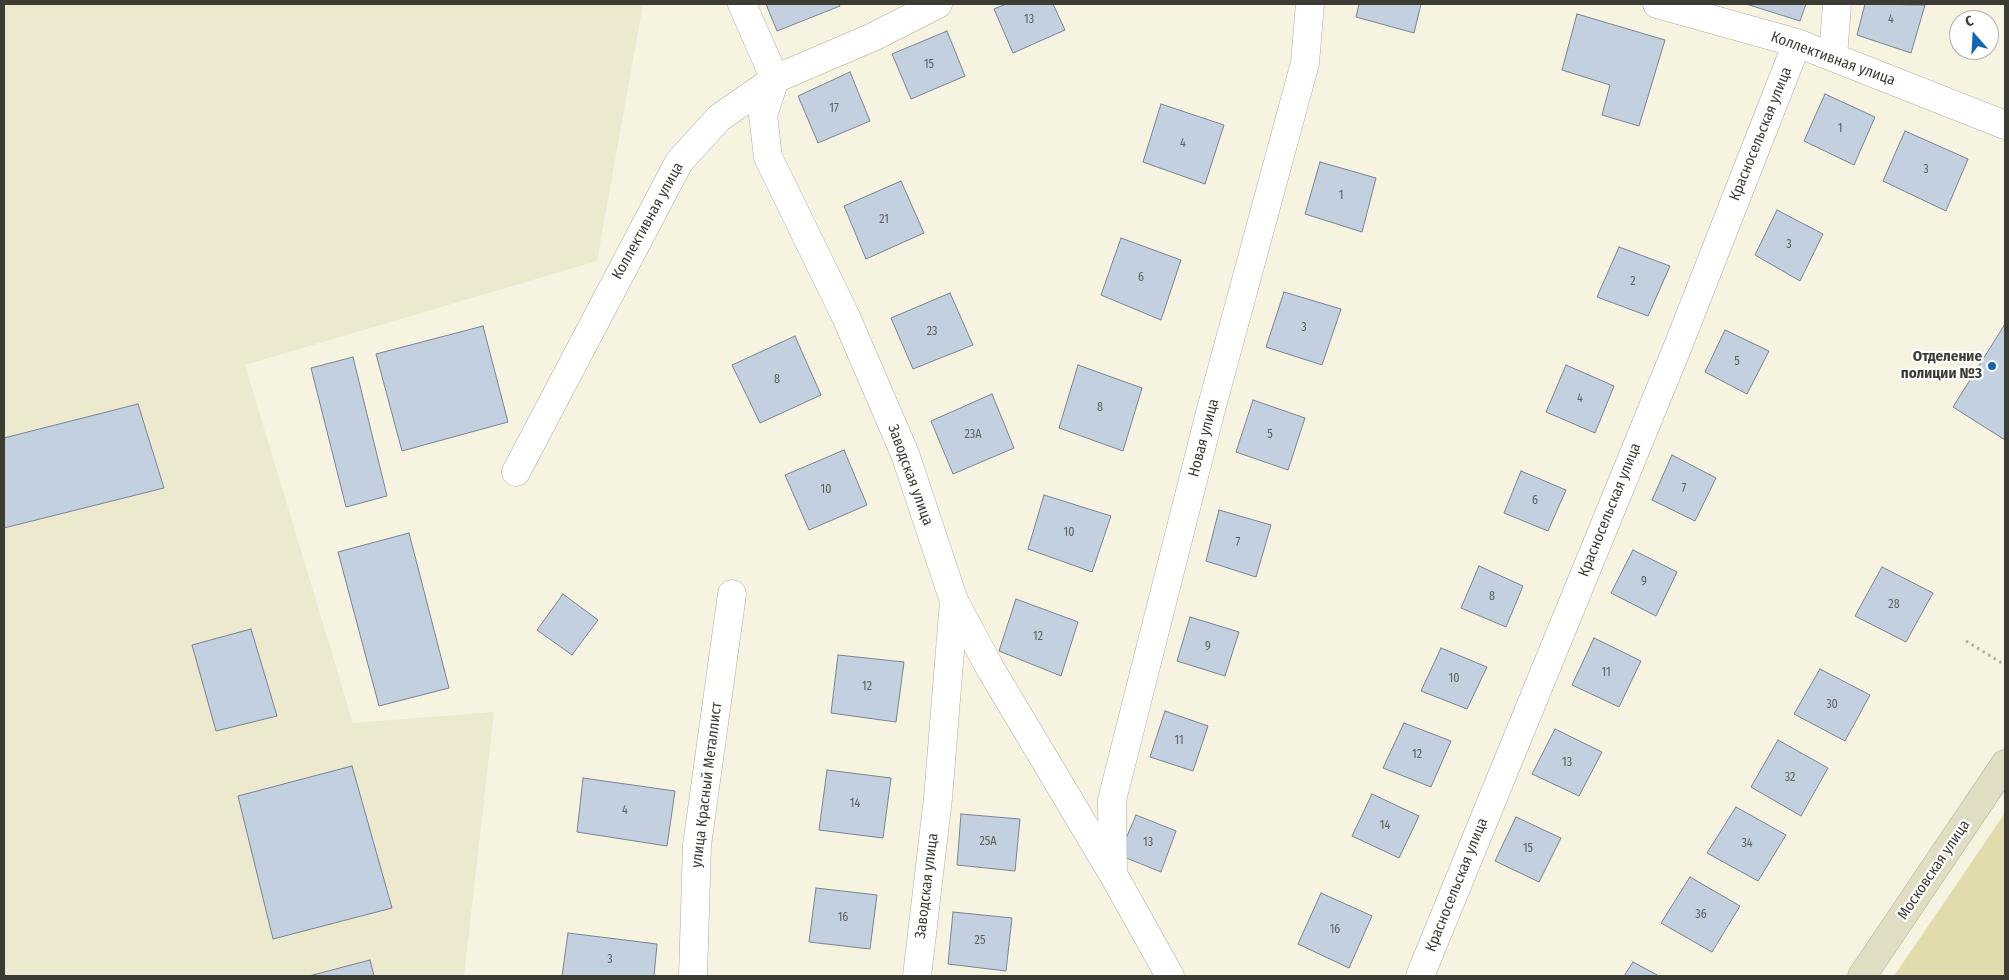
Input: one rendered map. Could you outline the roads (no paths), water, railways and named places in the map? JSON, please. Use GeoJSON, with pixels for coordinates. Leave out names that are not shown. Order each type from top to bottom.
{"type":"FeatureCollection","features":[{"type":"Feature","properties":{"kind":"street"},"geometry":{"type":"LineString","coordinates":[[742,4],[775,79]]}},
{"type":"Feature","properties":{"kind":"street","name":"Коллективная улица"},"geometry":{"type":"LineString","coordinates":[[516,472],[679,162],[719,118],[775,79],[873,37],[938,4]]}},
{"type":"Feature","properties":{"kind":"street","name":"Новая улица"},"geometry":{"type":"LineString","coordinates":[[1113,874],[1112,800],[1210,413],[1305,63],[1310,4]]}},
{"type":"Feature","properties":{"kind":"street","name":"Коллективная улица"},"geometry":{"type":"LineString","coordinates":[[1657,4],[1797,43],[2005,125]]}},
{"type":"Feature","properties":{"kind":"street"},"geometry":{"type":"LineString","coordinates":[[1833,57],[1837,4]]}},
{"type":"Feature","properties":{"kind":"street","name":"Красносельская улица"},"geometry":{"type":"LineString","coordinates":[[1420,976],[1678,346],[1797,43]]}},
{"type":"Feature","properties":{"kind":"street","name":"Заводская улица"},"geometry":{"type":"LineString","coordinates":[[775,79],[763,115],[768,157],[846,317],[901,445],[954,601],[938,798],[917,976]]}},
{"type":"Feature","properties":{"kind":"street","name":"улица Красный Металлист"},"geometry":{"type":"LineString","coordinates":[[692,976],[697,845],[732,594]]}},
{"type":"Feature","properties":{"kind":"street"},"geometry":{"type":"LineString","coordinates":[[954,601],[990,668],[1113,874],[1170,976]]}},
{"type":"Feature","properties":{"kind":"street","name":"Московская улица"},"geometry":{"type":"LineString","coordinates":[[1862,976],[2005,764]]}},
{"type":"Feature","properties":{"kind":"place","name":"Отделение полиции №3"},"geometry":{"type":"Point","coordinates":[1992,366]}}]}
